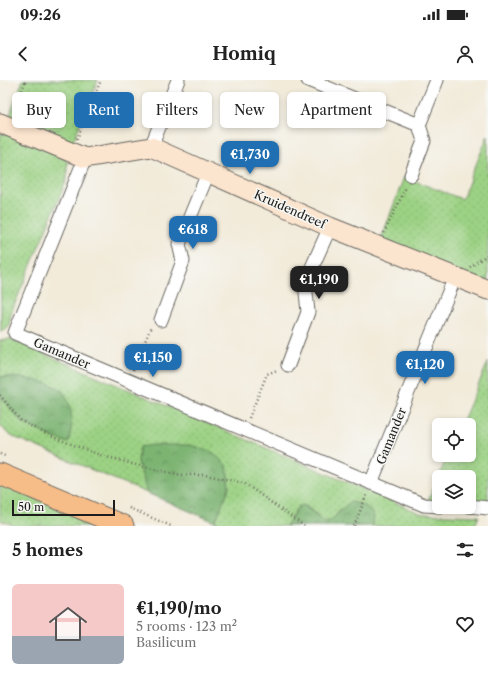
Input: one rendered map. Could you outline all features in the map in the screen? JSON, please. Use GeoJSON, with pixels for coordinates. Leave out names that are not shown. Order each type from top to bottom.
{"type":"FeatureCollection","features":[{"type":"Feature","properties":{"kind":"main road"},"geometry":{"type":"LineString","coordinates":[[0,474],[123,526]]}},
{"type":"Feature","properties":{"kind":"street"},"geometry":{"type":"LineString","coordinates":[[4,125],[78,155],[151,147],[178,80]]}},
{"type":"Feature","properties":{"kind":"street"},"geometry":{"type":"LineString","coordinates":[[308,80],[420,125]]}},
{"type":"Feature","properties":{"kind":"street"},"geometry":{"type":"LineString","coordinates":[[411,175],[424,140],[420,125],[437,80]]}},
{"type":"Feature","properties":{"kind":"street","name":"Kruidendreef"},"geometry":{"type":"LineString","coordinates":[[151,147],[330,227],[488,290]]}},
{"type":"Feature","properties":{"kind":"street","name":"Gamander"},"geometry":{"type":"LineString","coordinates":[[78,155],[15,333],[424,506],[432,506]]}},
{"type":"Feature","properties":{"kind":"street"},"geometry":{"type":"LineString","coordinates":[[161,320],[183,261],[179,244],[208,173]]}},
{"type":"Feature","properties":{"kind":"street"},"geometry":{"type":"LineString","coordinates":[[288,365],[308,312],[305,283],[330,227]]}},
{"type":"Feature","properties":{"kind":"street","name":"Gamander"},"geometry":{"type":"LineString","coordinates":[[371,483],[455,277]]}},
{"type":"Feature","properties":{"kind":"street"},"geometry":{"type":"LineString","coordinates":[[476,506],[487,507]]}},
{"type":"Feature","properties":{"kind":"path"},"geometry":{"type":"LineString","coordinates":[[4,125],[26,80]]}},
{"type":"Feature","properties":{"kind":"path"},"geometry":{"type":"LineString","coordinates":[[78,155],[101,80]]}},
{"type":"Feature","properties":{"kind":"path"},"geometry":{"type":"LineString","coordinates":[[378,246],[411,175]]}},
{"type":"Feature","properties":{"kind":"path"},"geometry":{"type":"LineString","coordinates":[[129,381],[150,327],[161,320]]}},
{"type":"Feature","properties":{"kind":"path"},"geometry":{"type":"LineString","coordinates":[[244,429],[268,374],[288,365]]}},
{"type":"Feature","properties":{"kind":"path"},"geometry":{"type":"LineString","coordinates":[[0,395],[21,421],[50,436],[100,455],[144,468],[181,475],[205,475],[244,483],[304,526]]}},
{"type":"Feature","properties":{"kind":"path"},"geometry":{"type":"LineString","coordinates":[[354,526],[371,483]]}},
{"type":"Feature","properties":{"kind":"green space"},"geometry":{"type":"Polygon","coordinates":[[[23,80],[98,80],[93,92],[74,92],[74,128],[79,128],[73,142],[37,128],[66,128],[66,92],[18,92],[23,80]]]}},
{"type":"Feature","properties":{"kind":"green space"},"geometry":{"type":"Polygon","coordinates":[[[12,109],[12,118],[9,117],[12,109]]]}},
{"type":"Feature","properties":{"kind":"green space"},"geometry":{"type":"Polygon","coordinates":[[[0,134],[6,134],[54,153],[67,161],[67,179],[11,313],[9,326],[1,332],[0,134]]]}},
{"type":"Feature","properties":{"kind":"green space"},"geometry":{"type":"Polygon","coordinates":[[[488,135],[488,284],[381,239],[404,177],[462,199],[488,135]]]}},
{"type":"Feature","properties":{"kind":"green space"},"geometry":{"type":"Polygon","coordinates":[[[9,339],[422,514],[479,516],[475,526],[371,526],[374,517],[341,508],[333,520],[326,522],[306,506],[298,507],[286,526],[224,526],[215,522],[229,488],[227,466],[214,453],[138,461],[147,493],[9,435],[0,425],[0,395],[21,421],[62,391],[32,380],[0,377],[0,341],[9,339]]]}},
{"type":"Feature","properties":{"kind":"green space"},"geometry":{"type":"Polygon","coordinates":[[[488,362],[488,503],[476,504],[476,470],[441,470],[445,462],[476,462],[476,418],[464,418],[488,362]]]}},
{"type":"Feature","properties":{"kind":"green space"},"geometry":{"type":"Polygon","coordinates":[[[0,377],[24,378],[43,382],[58,388],[63,392],[67,398],[72,417],[68,443],[50,436],[21,421],[0,395],[0,377]]]}},
{"type":"Feature","properties":{"kind":"green space"},"geometry":{"type":"Polygon","coordinates":[[[153,445],[190,445],[214,453],[227,466],[229,488],[215,522],[147,493],[138,461],[140,447],[153,445]]]}},
{"type":"Feature","properties":{"kind":"green space"},"geometry":{"type":"Polygon","coordinates":[[[0,484],[101,526],[15,526],[0,520],[0,484]]]}},
{"type":"Feature","properties":{"kind":"green space"},"geometry":{"type":"Polygon","coordinates":[[[432,492],[432,502],[428,501],[432,492]]]}},
{"type":"Feature","properties":{"kind":"green space"},"geometry":{"type":"Polygon","coordinates":[[[350,502],[361,505],[370,510],[374,517],[371,526],[286,526],[298,507],[303,505],[326,522],[330,521],[350,502]]]}}]}
